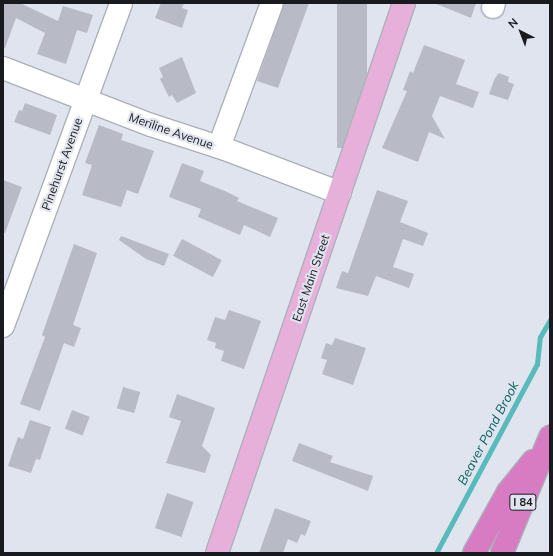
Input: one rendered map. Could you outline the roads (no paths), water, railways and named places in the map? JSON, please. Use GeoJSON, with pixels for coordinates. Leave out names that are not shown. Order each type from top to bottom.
{"type":"FeatureCollection","features":[{"type":"Feature","properties":{"kind":"highway"},"geometry":{"type":"LineString","coordinates":[[474,553],[508,492],[547,444]]}},
{"type":"Feature","properties":{"kind":"highway","name":"I 84"},"geometry":{"type":"LineString","coordinates":[[502,553],[547,444]]}},
{"type":"Feature","properties":{"kind":"main road","name":"East Main Street"},"geometry":{"type":"LineString","coordinates":[[216,553],[404,3]]}},
{"type":"Feature","properties":{"kind":"street","name":"Pinehurst Avenue"},"geometry":{"type":"LineString","coordinates":[[5,315],[121,3]]}},
{"type":"Feature","properties":{"kind":"street"},"geometry":{"type":"LineString","coordinates":[[220,147],[272,3]]}},
{"type":"Feature","properties":{"kind":"street","name":"Meriline Avenue"},"geometry":{"type":"LineString","coordinates":[[3,68],[86,100],[220,147],[340,193]]}},
{"type":"Feature","properties":{"kind":"waterway","name":"Beaver Pond Brook"},"geometry":{"type":"LineString","coordinates":[[436,553],[537,364],[540,337],[550,320]]}}]}
